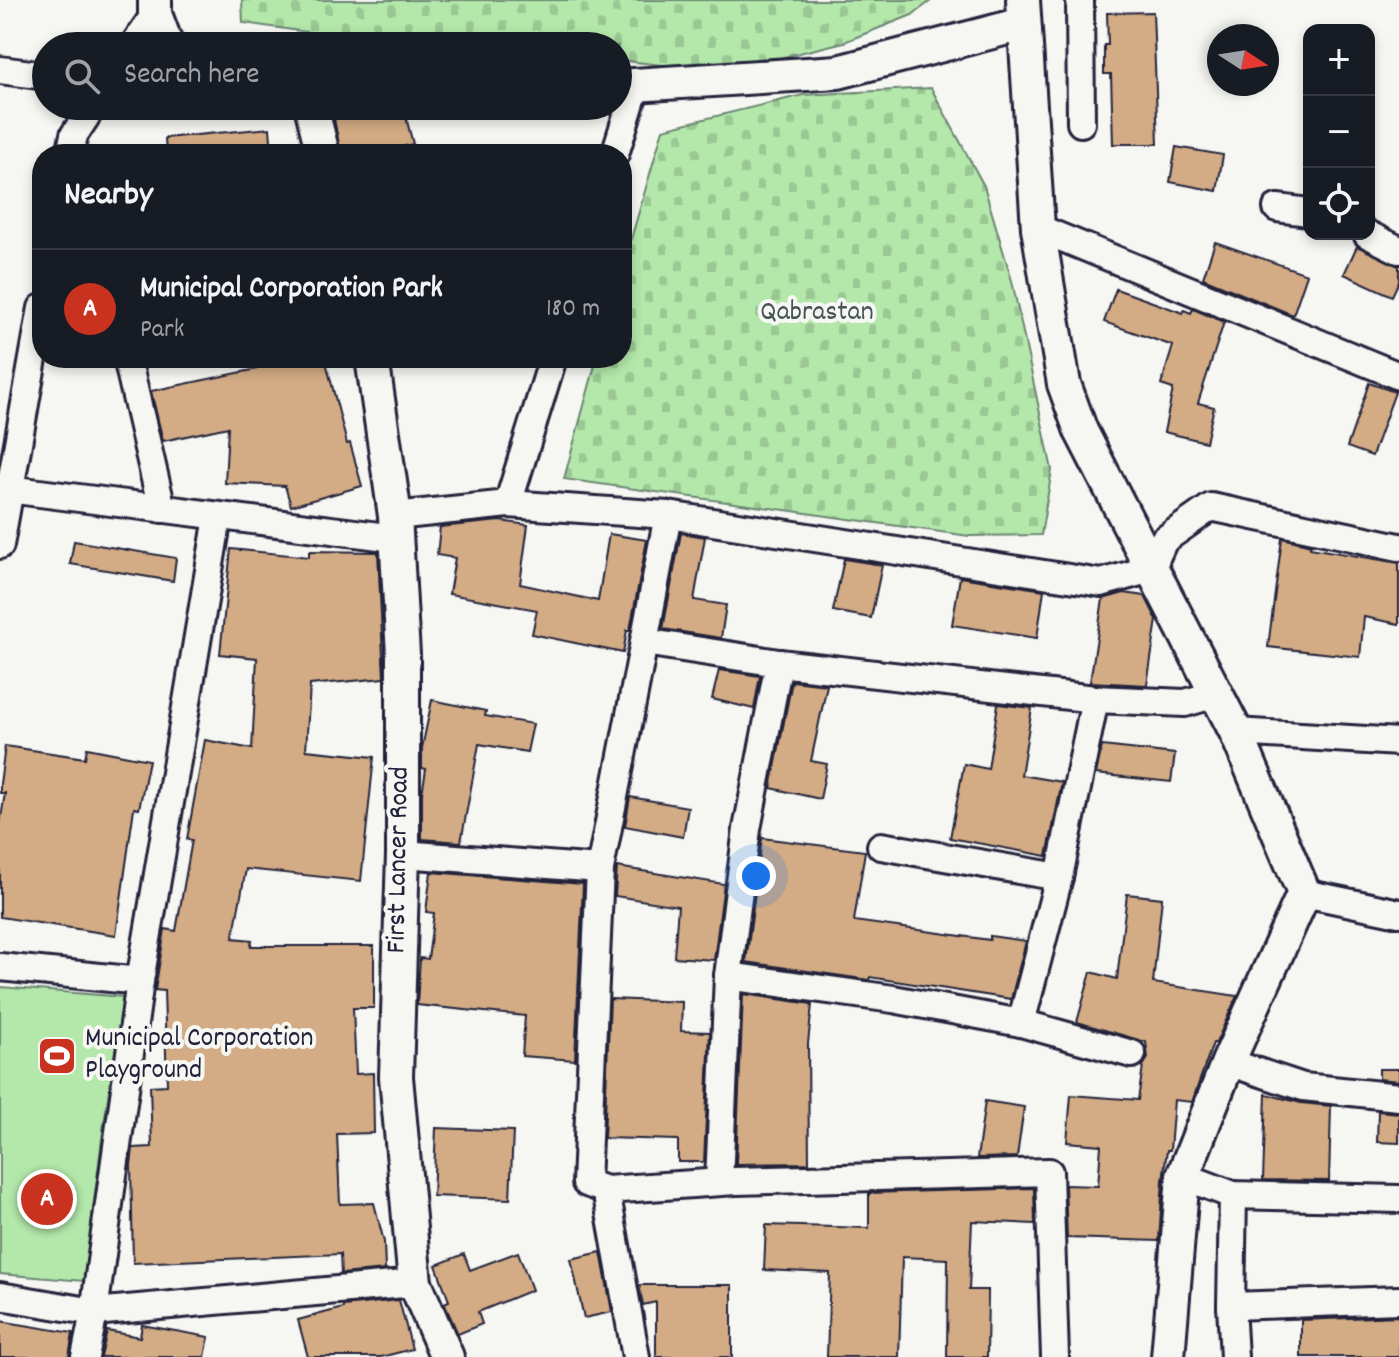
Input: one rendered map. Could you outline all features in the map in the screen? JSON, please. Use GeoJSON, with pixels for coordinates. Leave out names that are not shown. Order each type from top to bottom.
{"type":"FeatureCollection","features":[{"type":"Feature","properties":{"kind":"street"},"geometry":{"type":"LineString","coordinates":[[1080,0],[1081,123]]}},
{"type":"Feature","properties":{"kind":"street"},"geometry":{"type":"LineString","coordinates":[[141,32],[155,7]]}},
{"type":"Feature","properties":{"kind":"street"},"geometry":{"type":"LineString","coordinates":[[155,7],[163,32]]}},
{"type":"Feature","properties":{"kind":"street"},"geometry":{"type":"LineString","coordinates":[[632,86],[838,72],[1023,12],[1038,228],[1064,384],[1081,431],[1236,732],[1304,893],[1228,1062],[1183,1176],[1168,1357]]}},
{"type":"Feature","properties":{"kind":"street"},"geometry":{"type":"LineString","coordinates":[[0,70],[32,74]]}},
{"type":"Feature","properties":{"kind":"street"},"geometry":{"type":"LineString","coordinates":[[72,144],[84,120]]}},
{"type":"Feature","properties":{"kind":"street"},"geometry":{"type":"LineString","coordinates":[[314,120],[320,144]]}},
{"type":"Feature","properties":{"kind":"street"},"geometry":{"type":"LineString","coordinates":[[617,144],[621,120]]}},
{"type":"Feature","properties":{"kind":"street"},"geometry":{"type":"LineString","coordinates":[[1277,208],[1303,211]]}},
{"type":"Feature","properties":{"kind":"street"},"geometry":{"type":"LineString","coordinates":[[1038,228],[1399,376]]}},
{"type":"Feature","properties":{"kind":"street"},"geometry":{"type":"LineString","coordinates":[[1375,238],[1399,250]]}},
{"type":"Feature","properties":{"kind":"street"},"geometry":{"type":"LineString","coordinates":[[0,545],[4,488],[32,355]]}},
{"type":"Feature","properties":{"kind":"street"},"geometry":{"type":"LineString","coordinates":[[129,368],[162,509]]}},
{"type":"Feature","properties":{"kind":"street","name":"First Lancer Road"},"geometry":{"type":"LineString","coordinates":[[373,368],[395,527],[403,655],[403,854],[396,1077],[415,1283],[447,1357]]}},
{"type":"Feature","properties":{"kind":"street"},"geometry":{"type":"LineString","coordinates":[[508,504],[550,368]]}},
{"type":"Feature","properties":{"kind":"street"},"geometry":{"type":"LineString","coordinates":[[4,488],[218,517],[395,527],[508,504],[668,515],[1101,583],[1151,569]]}},
{"type":"Feature","properties":{"kind":"street"},"geometry":{"type":"LineString","coordinates":[[1151,569],[1164,540],[1211,507],[1399,547]]}},
{"type":"Feature","properties":{"kind":"street"},"geometry":{"type":"LineString","coordinates":[[668,515],[600,869],[586,1183],[606,1190],[719,1182],[1049,1172],[1055,1357]]}},
{"type":"Feature","properties":{"kind":"street"},"geometry":{"type":"LineString","coordinates":[[85,1357],[140,981],[218,517]]}},
{"type":"Feature","properties":{"kind":"street"},"geometry":{"type":"LineString","coordinates":[[644,642],[779,663],[1095,699],[1185,703],[1216,694]]}},
{"type":"Feature","properties":{"kind":"street"},"geometry":{"type":"LineString","coordinates":[[719,1182],[728,976],[747,829],[779,663]]}},
{"type":"Feature","properties":{"kind":"street"},"geometry":{"type":"LineString","coordinates":[[1021,1023],[1059,877],[1095,699]]}},
{"type":"Feature","properties":{"kind":"street"},"geometry":{"type":"LineString","coordinates":[[1236,732],[1399,742]]}},
{"type":"Feature","properties":{"kind":"street"},"geometry":{"type":"LineString","coordinates":[[881,846],[1059,877]]}},
{"type":"Feature","properties":{"kind":"street"},"geometry":{"type":"LineString","coordinates":[[403,854],[600,869]]}},
{"type":"Feature","properties":{"kind":"street"},"geometry":{"type":"LineString","coordinates":[[1304,893],[1399,913]]}},
{"type":"Feature","properties":{"kind":"street"},"geometry":{"type":"LineString","coordinates":[[0,967],[140,981]]}},
{"type":"Feature","properties":{"kind":"street"},"geometry":{"type":"LineString","coordinates":[[728,976],[893,999],[1021,1023],[1132,1054]]}},
{"type":"Feature","properties":{"kind":"street"},"geometry":{"type":"LineString","coordinates":[[1228,1062],[1303,1087],[1399,1097]]}},
{"type":"Feature","properties":{"kind":"street"},"geometry":{"type":"LineString","coordinates":[[1183,1176],[1233,1195],[1399,1199]]}},
{"type":"Feature","properties":{"kind":"street"},"geometry":{"type":"LineString","coordinates":[[606,1190],[636,1357]]}},
{"type":"Feature","properties":{"kind":"street"},"geometry":{"type":"LineString","coordinates":[[1233,1195],[1231,1306],[1234,1357]]}},
{"type":"Feature","properties":{"kind":"street"},"geometry":{"type":"LineString","coordinates":[[0,1296],[94,1312],[415,1283]]}},
{"type":"Feature","properties":{"kind":"street"},"geometry":{"type":"LineString","coordinates":[[1231,1306],[1399,1300]]}},
{"type":"Feature","properties":{"kind":"green space"},"geometry":{"type":"Polygon","coordinates":[[[242,0],[932,0],[912,15],[844,42],[723,72],[632,62],[632,32],[307,32],[243,23],[242,0]]]}},
{"type":"Feature","properties":{"kind":"green space","name":"Qabrastan"},"geometry":{"type":"Polygon","coordinates":[[[931,88],[984,186],[1012,281],[1052,470],[1041,535],[969,536],[564,479],[594,368],[632,368],[632,236],[663,129],[803,95],[931,88]]]}},
{"type":"Feature","properties":{"kind":"green space"},"geometry":{"type":"Polygon","coordinates":[[[0,987],[124,997],[84,1281],[0,1274],[0,987]]]}},
{"type":"Feature","properties":{"kind":"building"},"geometry":{"type":"Polygon","coordinates":[[[1153,12],[1158,144],[1113,144],[1111,74],[1104,74],[1104,45],[1108,45],[1107,13],[1153,12]]]}},
{"type":"Feature","properties":{"kind":"building"},"geometry":{"type":"Polygon","coordinates":[[[334,120],[407,120],[413,144],[339,144],[334,120]]]}},
{"type":"Feature","properties":{"kind":"building"},"geometry":{"type":"Polygon","coordinates":[[[270,128],[271,144],[165,144],[165,138],[270,128]]]}},
{"type":"Feature","properties":{"kind":"building"},"geometry":{"type":"Polygon","coordinates":[[[1176,147],[1223,155],[1217,191],[1170,182],[1176,147]]]}},
{"type":"Feature","properties":{"kind":"building"},"geometry":{"type":"Polygon","coordinates":[[[1215,242],[1307,274],[1293,315],[1203,278],[1215,242]]]}},
{"type":"Feature","properties":{"kind":"building"},"geometry":{"type":"Polygon","coordinates":[[[1357,246],[1399,266],[1399,281],[1392,296],[1344,274],[1357,246]]]}},
{"type":"Feature","properties":{"kind":"building"},"geometry":{"type":"Polygon","coordinates":[[[1116,289],[1183,313],[1184,310],[1191,313],[1193,309],[1224,322],[1198,403],[1214,407],[1206,442],[1164,432],[1173,389],[1161,385],[1173,346],[1104,322],[1116,289]]]}},
{"type":"Feature","properties":{"kind":"building"},"geometry":{"type":"Polygon","coordinates":[[[328,368],[347,444],[350,443],[362,486],[291,506],[285,486],[225,483],[228,427],[163,441],[151,391],[257,369],[328,368]]]}},
{"type":"Feature","properties":{"kind":"building"},"geometry":{"type":"Polygon","coordinates":[[[1369,383],[1395,392],[1372,456],[1347,447],[1369,383]]]}},
{"type":"Feature","properties":{"kind":"building"},"geometry":{"type":"Polygon","coordinates":[[[500,521],[528,525],[520,584],[598,601],[609,534],[647,540],[623,653],[532,634],[537,610],[449,594],[455,558],[437,555],[440,527],[500,521]]]}},
{"type":"Feature","properties":{"kind":"building"},"geometry":{"type":"Polygon","coordinates":[[[681,533],[705,537],[694,600],[726,605],[721,638],[663,629],[681,533]]]}},
{"type":"Feature","properties":{"kind":"building"},"geometry":{"type":"Polygon","coordinates":[[[1282,538],[1311,545],[1310,548],[1399,563],[1399,624],[1364,617],[1360,657],[1268,647],[1282,538]]]}},
{"type":"Feature","properties":{"kind":"building"},"geometry":{"type":"Polygon","coordinates":[[[74,541],[176,558],[173,581],[70,564],[74,541]]]}},
{"type":"Feature","properties":{"kind":"building"},"geometry":{"type":"Polygon","coordinates":[[[231,549],[309,557],[309,551],[378,552],[384,678],[310,685],[306,750],[374,757],[361,881],[246,869],[233,938],[252,940],[251,946],[374,946],[374,1008],[353,1008],[356,1074],[373,1073],[374,1133],[337,1134],[340,1204],[374,1203],[384,1242],[385,1270],[341,1274],[340,1254],[133,1263],[133,1148],[152,1147],[150,1086],[167,1085],[164,991],[155,990],[165,929],[176,931],[192,840],[187,839],[205,740],[252,749],[257,658],[220,654],[231,549]]]}},
{"type":"Feature","properties":{"kind":"building"},"geometry":{"type":"Polygon","coordinates":[[[844,559],[882,565],[871,618],[833,611],[844,559]]]}},
{"type":"Feature","properties":{"kind":"building"},"geometry":{"type":"Polygon","coordinates":[[[960,577],[1044,590],[1037,638],[952,625],[960,577]]]}},
{"type":"Feature","properties":{"kind":"building"},"geometry":{"type":"Polygon","coordinates":[[[1124,593],[1145,596],[1157,620],[1147,685],[1090,682],[1103,599],[1124,593]]]}},
{"type":"Feature","properties":{"kind":"building"},"geometry":{"type":"Polygon","coordinates":[[[719,670],[760,676],[754,709],[712,699],[719,670]]]}},
{"type":"Feature","properties":{"kind":"building"},"geometry":{"type":"Polygon","coordinates":[[[792,681],[827,685],[811,761],[827,764],[820,799],[771,788],[792,681]]]}},
{"type":"Feature","properties":{"kind":"building"},"geometry":{"type":"Polygon","coordinates":[[[432,700],[486,711],[485,716],[533,724],[527,752],[479,744],[461,842],[422,839],[422,794],[426,769],[422,768],[422,748],[432,700]]]}},
{"type":"Feature","properties":{"kind":"building"},"geometry":{"type":"Polygon","coordinates":[[[998,704],[1032,708],[1021,775],[1062,782],[1047,856],[950,838],[964,764],[988,769],[998,704]]]}},
{"type":"Feature","properties":{"kind":"building"},"geometry":{"type":"Polygon","coordinates":[[[5,746],[85,758],[87,748],[149,760],[139,809],[134,808],[116,935],[0,917],[0,824],[5,793],[0,793],[0,784],[5,746]]]}},
{"type":"Feature","properties":{"kind":"building"},"geometry":{"type":"Polygon","coordinates":[[[1102,746],[1175,754],[1171,782],[1096,774],[1102,746]]]}},
{"type":"Feature","properties":{"kind":"building"},"geometry":{"type":"Polygon","coordinates":[[[630,797],[688,807],[683,837],[625,826],[630,797]]]}},
{"type":"Feature","properties":{"kind":"building"},"geometry":{"type":"Polygon","coordinates":[[[762,838],[865,851],[854,921],[990,940],[990,936],[1026,941],[1011,999],[746,962],[762,838]]]}},
{"type":"Feature","properties":{"kind":"building"},"geometry":{"type":"Polygon","coordinates":[[[617,867],[724,884],[714,960],[674,957],[678,906],[615,896],[617,867]]]}},
{"type":"Feature","properties":{"kind":"building"},"geometry":{"type":"Polygon","coordinates":[[[431,872],[583,884],[575,1060],[522,1056],[525,1016],[417,1005],[420,958],[428,959],[434,913],[426,912],[431,872]]]}},
{"type":"Feature","properties":{"kind":"building"},"geometry":{"type":"Polygon","coordinates":[[[1127,894],[1162,898],[1153,983],[1237,996],[1216,1043],[1213,1043],[1192,1102],[1174,1100],[1170,1150],[1167,1150],[1163,1180],[1159,1241],[1067,1238],[1065,1185],[1098,1186],[1101,1145],[1067,1142],[1071,1095],[1138,1100],[1143,1066],[1148,1058],[1146,1042],[1077,1022],[1091,972],[1117,979],[1127,894]]]}},
{"type":"Feature","properties":{"kind":"building"},"geometry":{"type":"Polygon","coordinates":[[[743,994],[812,1004],[808,1044],[809,1163],[736,1164],[743,994]]]}},
{"type":"Feature","properties":{"kind":"building"},"geometry":{"type":"Polygon","coordinates":[[[610,999],[682,1002],[681,1031],[710,1032],[704,1162],[678,1162],[678,1140],[604,1138],[610,999]]]}},
{"type":"Feature","properties":{"kind":"building"},"geometry":{"type":"Polygon","coordinates":[[[1379,1069],[1399,1069],[1399,1081],[1379,1079],[1379,1069]]]}},
{"type":"Feature","properties":{"kind":"building"},"geometry":{"type":"Polygon","coordinates":[[[1266,1094],[1301,1103],[1331,1106],[1329,1181],[1263,1180],[1266,1094]]]}},
{"type":"Feature","properties":{"kind":"building"},"geometry":{"type":"Polygon","coordinates":[[[985,1101],[1024,1107],[1017,1157],[977,1158],[985,1101]]]}},
{"type":"Feature","properties":{"kind":"building"},"geometry":{"type":"Polygon","coordinates":[[[1378,1111],[1399,1113],[1399,1143],[1377,1142],[1378,1111]]]}},
{"type":"Feature","properties":{"kind":"building"},"geometry":{"type":"Polygon","coordinates":[[[436,1128],[513,1131],[510,1199],[433,1196],[436,1128]]]}},
{"type":"Feature","properties":{"kind":"building"},"geometry":{"type":"Polygon","coordinates":[[[1034,1188],[1035,1224],[972,1221],[969,1290],[988,1290],[987,1357],[947,1357],[948,1259],[902,1257],[899,1357],[827,1357],[830,1273],[764,1270],[766,1225],[869,1228],[869,1193],[1034,1188]]]}},
{"type":"Feature","properties":{"kind":"building"},"geometry":{"type":"Polygon","coordinates":[[[518,1252],[532,1290],[478,1312],[482,1324],[458,1334],[444,1303],[449,1301],[436,1265],[464,1254],[470,1270],[518,1252]]]}},
{"type":"Feature","properties":{"kind":"building"},"geometry":{"type":"Polygon","coordinates":[[[601,1252],[612,1312],[584,1318],[571,1259],[601,1252]]]}},
{"type":"Feature","properties":{"kind":"building"},"geometry":{"type":"Polygon","coordinates":[[[639,1285],[732,1285],[732,1357],[656,1357],[656,1302],[643,1305],[639,1285]]]}},
{"type":"Feature","properties":{"kind":"building"},"geometry":{"type":"Polygon","coordinates":[[[399,1300],[412,1349],[381,1357],[308,1357],[298,1320],[343,1306],[399,1300]]]}},
{"type":"Feature","properties":{"kind":"building"},"geometry":{"type":"Polygon","coordinates":[[[1399,1316],[1399,1357],[1301,1357],[1301,1320],[1399,1316]]]}},
{"type":"Feature","properties":{"kind":"building"},"geometry":{"type":"Polygon","coordinates":[[[0,1321],[73,1333],[69,1357],[0,1357],[0,1321]]]}},
{"type":"Feature","properties":{"kind":"building"},"geometry":{"type":"Polygon","coordinates":[[[142,1325],[209,1337],[205,1357],[101,1357],[107,1331],[140,1337],[142,1325]]]}},
{"type":"Feature","properties":{"kind":"place","name":"Municipal Corporation Playground"},"geometry":{"type":"Point","coordinates":[57,1056]}},
{"type":"Feature","properties":{"kind":"place","name":"Municipal Corporation Park"},"geometry":{"type":"Point","coordinates":[47,1199]}}]}
